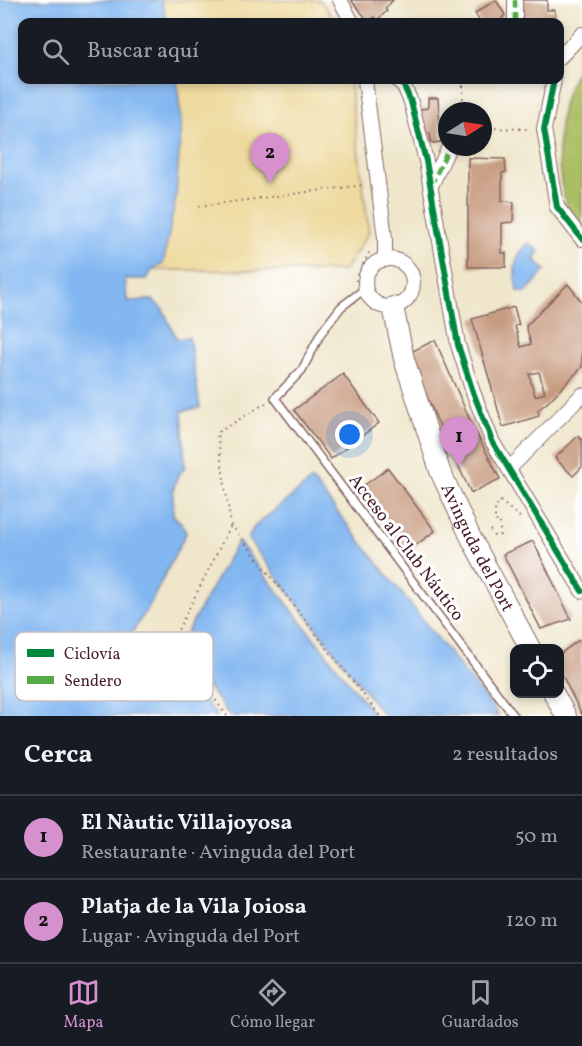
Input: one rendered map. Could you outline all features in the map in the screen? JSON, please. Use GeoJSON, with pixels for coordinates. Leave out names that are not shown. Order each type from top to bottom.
{"type":"FeatureCollection","features":[{"type":"Feature","properties":{"kind":"street"},"geometry":{"type":"LineString","coordinates":[[339,0],[350,18]]}},
{"type":"Feature","properties":{"kind":"street"},"geometry":{"type":"LineString","coordinates":[[514,18],[515,0]]}},
{"type":"Feature","properties":{"kind":"street"},"geometry":{"type":"LineString","coordinates":[[564,53],[582,34]]}},
{"type":"Feature","properties":{"kind":"street"},"geometry":{"type":"LineString","coordinates":[[366,84],[385,238],[385,260]]}},
{"type":"Feature","properties":{"kind":"street"},"geometry":{"type":"LineString","coordinates":[[402,84],[411,102],[431,186],[458,345],[473,392],[492,441],[582,591]]}},
{"type":"Feature","properties":{"kind":"street"},"geometry":{"type":"LineString","coordinates":[[553,84],[544,129],[557,207],[582,239]]}},
{"type":"Feature","properties":{"kind":"street"},"geometry":{"type":"LineString","coordinates":[[431,186],[445,156]]}},
{"type":"Feature","properties":{"kind":"street"},"geometry":{"type":"LineString","coordinates":[[385,260],[399,262],[405,266],[412,279],[410,293],[400,304],[393,307],[379,305],[360,288],[372,267],[385,260]]}},
{"type":"Feature","properties":{"kind":"street","name":"Avinguda del Port"},"geometry":{"type":"LineString","coordinates":[[393,307],[404,359],[440,471],[471,538],[528,644]]}},
{"type":"Feature","properties":{"kind":"street"},"geometry":{"type":"LineString","coordinates":[[510,468],[582,395]]}},
{"type":"Feature","properties":{"kind":"street"},"geometry":{"type":"LineString","coordinates":[[557,698],[566,716]]}},
{"type":"Feature","properties":{"kind":"lane"},"geometry":{"type":"LineString","coordinates":[[274,398],[302,370],[321,333],[341,307],[360,288]]}},
{"type":"Feature","properties":{"kind":"lane","name":"Acceso al Club Náutico"},"geometry":{"type":"LineString","coordinates":[[274,398],[514,716]]}},
{"type":"Feature","properties":{"kind":"path"},"geometry":{"type":"LineString","coordinates":[[463,84],[463,102]]}},
{"type":"Feature","properties":{"kind":"path"},"geometry":{"type":"LineString","coordinates":[[492,128],[544,129]]}},
{"type":"Feature","properties":{"kind":"path"},"geometry":{"type":"LineString","coordinates":[[199,206],[366,184]]}},
{"type":"Feature","properties":{"kind":"path"},"geometry":{"type":"LineString","coordinates":[[360,288],[359,272],[371,250]]}},
{"type":"Feature","properties":{"kind":"path"},"geometry":{"type":"LineString","coordinates":[[274,398],[217,433],[231,525],[380,716]]}},
{"type":"Feature","properties":{"kind":"path"},"geometry":{"type":"LineString","coordinates":[[490,530],[494,536],[500,535],[500,521],[495,522],[495,507],[500,501],[524,520]]}},
{"type":"Feature","properties":{"kind":"path"},"geometry":{"type":"LineString","coordinates":[[177,632],[231,525]]}},
{"type":"Feature","properties":{"kind":"path"},"geometry":{"type":"LineString","coordinates":[[213,696],[228,716]]}},
{"type":"Feature","properties":{"kind":"green space"},"geometry":{"type":"Polygon","coordinates":[[[582,64],[582,226],[566,203],[562,187],[559,131],[566,94],[582,64]]]}},
{"type":"Feature","properties":{"kind":"sand"},"geometry":{"type":"Polygon","coordinates":[[[161,0],[320,0],[333,18],[166,18],[161,0]]]}},
{"type":"Feature","properties":{"kind":"sand"},"geometry":{"type":"Polygon","coordinates":[[[177,84],[350,84],[369,232],[344,271],[152,270],[163,264],[181,124],[177,84]]]}},
{"type":"Feature","properties":{"kind":"water"},"geometry":{"type":"Polygon","coordinates":[[[0,0],[161,0],[166,18],[18,18],[18,84],[177,84],[181,124],[176,197],[163,264],[152,270],[147,279],[125,279],[127,301],[153,300],[163,310],[177,339],[189,337],[200,408],[182,411],[185,467],[175,483],[173,515],[181,523],[186,533],[148,608],[132,632],[15,632],[15,701],[205,701],[217,716],[0,716],[0,0]]]}},
{"type":"Feature","properties":{"kind":"water"},"geometry":{"type":"Polygon","coordinates":[[[528,243],[539,251],[534,259],[545,270],[526,293],[517,291],[515,265],[528,243]]]}},
{"type":"Feature","properties":{"kind":"water"},"geometry":{"type":"Polygon","coordinates":[[[312,480],[499,716],[384,716],[248,539],[254,527],[312,480]]]}},
{"type":"Feature","properties":{"kind":"water"},"geometry":{"type":"Polygon","coordinates":[[[238,541],[375,716],[230,716],[213,694],[213,632],[187,632],[238,541]]]}},
{"type":"Feature","properties":{"kind":"building"},"geometry":{"type":"Polygon","coordinates":[[[351,0],[393,0],[385,9],[387,11],[379,18],[366,18],[351,0]]]}},
{"type":"Feature","properties":{"kind":"building"},"geometry":{"type":"Polygon","coordinates":[[[496,0],[505,15],[502,18],[478,18],[475,13],[496,0]]]}},
{"type":"Feature","properties":{"kind":"building"},"geometry":{"type":"Polygon","coordinates":[[[521,0],[547,0],[547,10],[555,10],[555,18],[521,18],[521,0]]]}},
{"type":"Feature","properties":{"kind":"building"},"geometry":{"type":"Polygon","coordinates":[[[428,98],[438,98],[438,142],[431,143],[430,133],[423,133],[420,109],[428,108],[428,98]]]}},
{"type":"Feature","properties":{"kind":"building"},"geometry":{"type":"Polygon","coordinates":[[[468,158],[505,159],[506,172],[502,173],[502,201],[514,202],[513,222],[502,223],[502,253],[506,253],[506,267],[468,267],[468,158]]]}},
{"type":"Feature","properties":{"kind":"building"},"geometry":{"type":"Polygon","coordinates":[[[568,284],[582,302],[582,367],[538,410],[539,416],[503,427],[472,319],[514,307],[519,325],[515,326],[521,347],[531,344],[526,326],[568,284]],[[539,372],[529,374],[535,396],[545,393],[539,372]]]}},
{"type":"Feature","properties":{"kind":"building"},"geometry":{"type":"Polygon","coordinates":[[[435,340],[472,425],[500,479],[471,493],[419,378],[413,354],[413,351],[435,340]]]}},
{"type":"Feature","properties":{"kind":"building"},"geometry":{"type":"Polygon","coordinates":[[[343,374],[379,423],[331,459],[294,410],[343,374]]]}},
{"type":"Feature","properties":{"kind":"building"},"geometry":{"type":"Polygon","coordinates":[[[578,436],[582,440],[582,467],[573,476],[555,458],[578,436]]]}},
{"type":"Feature","properties":{"kind":"building"},"geometry":{"type":"Polygon","coordinates":[[[388,468],[435,531],[405,553],[358,490],[388,468]]]}},
{"type":"Feature","properties":{"kind":"building"},"geometry":{"type":"Polygon","coordinates":[[[533,541],[571,619],[541,629],[503,554],[533,541]]]}},
{"type":"Feature","properties":{"kind":"building"},"geometry":{"type":"Polygon","coordinates":[[[579,640],[582,646],[582,715],[564,679],[564,651],[579,640]]]}},
{"type":"Feature","properties":{"kind":"marked path"},"geometry":{"type":"LineString","coordinates":[[515,0],[515,18]]}},
{"type":"Feature","properties":{"kind":"marked path"},"geometry":{"type":"LineString","coordinates":[[431,186],[445,156]]}},
{"type":"Feature","properties":{"kind":"cycle path"},"geometry":{"type":"LineString","coordinates":[[402,84],[411,102],[426,161],[458,345],[473,392],[492,441],[582,591]]}},
{"type":"Feature","properties":{"kind":"cycle path"},"geometry":{"type":"LineString","coordinates":[[553,84],[544,129],[557,207],[582,239]]}},
{"type":"Feature","properties":{"kind":"place","name":"Platja de la Vila Joiosa"},"geometry":{"type":"Point","coordinates":[270,183]}},
{"type":"Feature","properties":{"kind":"place","name":"El Nàutic Villajoyosa"},"geometry":{"type":"Point","coordinates":[459,467]}}]}
